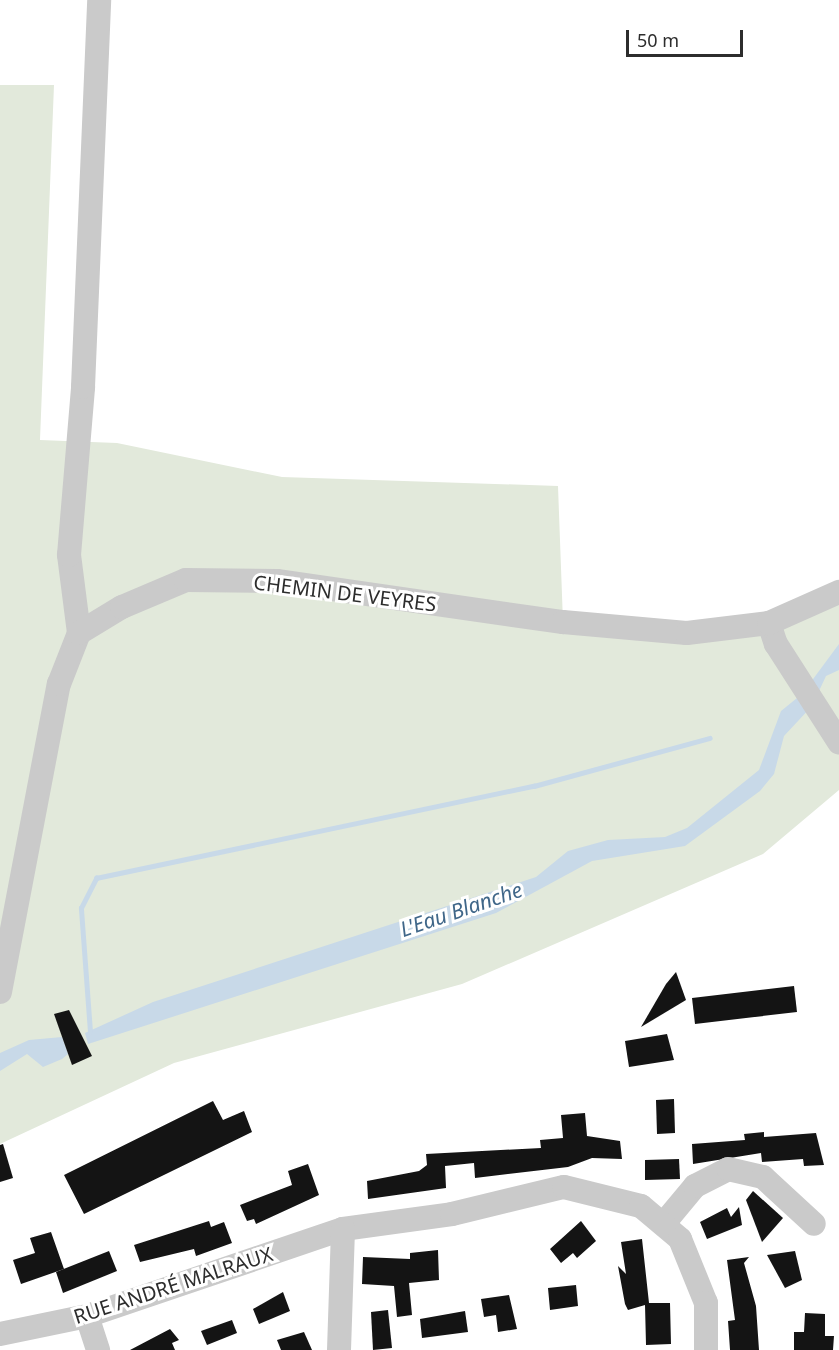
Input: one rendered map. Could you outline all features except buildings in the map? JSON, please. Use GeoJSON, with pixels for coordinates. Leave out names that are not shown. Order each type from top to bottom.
{"type":"FeatureCollection","features":[{"type":"Feature","properties":{"kind":"street"},"geometry":{"type":"LineString","coordinates":[[0,992],[59,684],[79,633],[69,555],[83,387],[99,0]]}},
{"type":"Feature","properties":{"kind":"street","name":"CHEMIN DE VEYRES"},"geometry":{"type":"LineString","coordinates":[[79,633],[186,580],[277,580],[562,622],[687,633],[769,623],[839,592]]}},
{"type":"Feature","properties":{"kind":"street"},"geometry":{"type":"LineString","coordinates":[[769,623],[776,644],[839,742]]}},
{"type":"Feature","properties":{"kind":"street"},"geometry":{"type":"LineString","coordinates":[[706,1350],[706,1303],[693,1264],[665,1222],[695,1186],[728,1169],[763,1177],[814,1224]]}},
{"type":"Feature","properties":{"kind":"street","name":"RUE ANDRÉ MALRAUX"},"geometry":{"type":"LineString","coordinates":[[0,1332],[87,1316],[343,1229],[452,1214],[564,1187],[619,1197],[665,1222]]}},
{"type":"Feature","properties":{"kind":"street"},"geometry":{"type":"LineString","coordinates":[[339,1350],[343,1229]]}},
{"type":"Feature","properties":{"kind":"street"},"geometry":{"type":"LineString","coordinates":[[87,1316],[98,1350]]}},
{"type":"Feature","properties":{"kind":"shaded area"},"geometry":{"type":"Polygon","coordinates":[[[0,85],[54,85],[40,440],[117,443],[282,477],[558,486],[563,622],[687,633],[839,592],[839,790],[763,854],[462,984],[174,1063],[0,1144],[0,85]]]}},
{"type":"Feature","properties":{"kind":"water"},"geometry":{"type":"Polygon","coordinates":[[[839,644],[839,670],[826,676],[812,706],[784,736],[774,774],[760,791],[685,846],[592,861],[496,913],[88,1044],[85,1033],[153,1002],[536,877],[568,851],[608,840],[665,837],[687,828],[759,770],[781,711],[802,694],[839,644]]]}},
{"type":"Feature","properties":{"kind":"water"},"geometry":{"type":"Polygon","coordinates":[[[62,1037],[68,1054],[62,1059],[43,1067],[27,1054],[0,1071],[0,1053],[29,1040],[62,1037]]]}},
{"type":"Feature","properties":{"kind":"waterway","name":"L'Eau Blanche"},"geometry":{"type":"LineString","coordinates":[[90,1032],[81,908],[96,878],[534,786],[710,738]]}}]}
